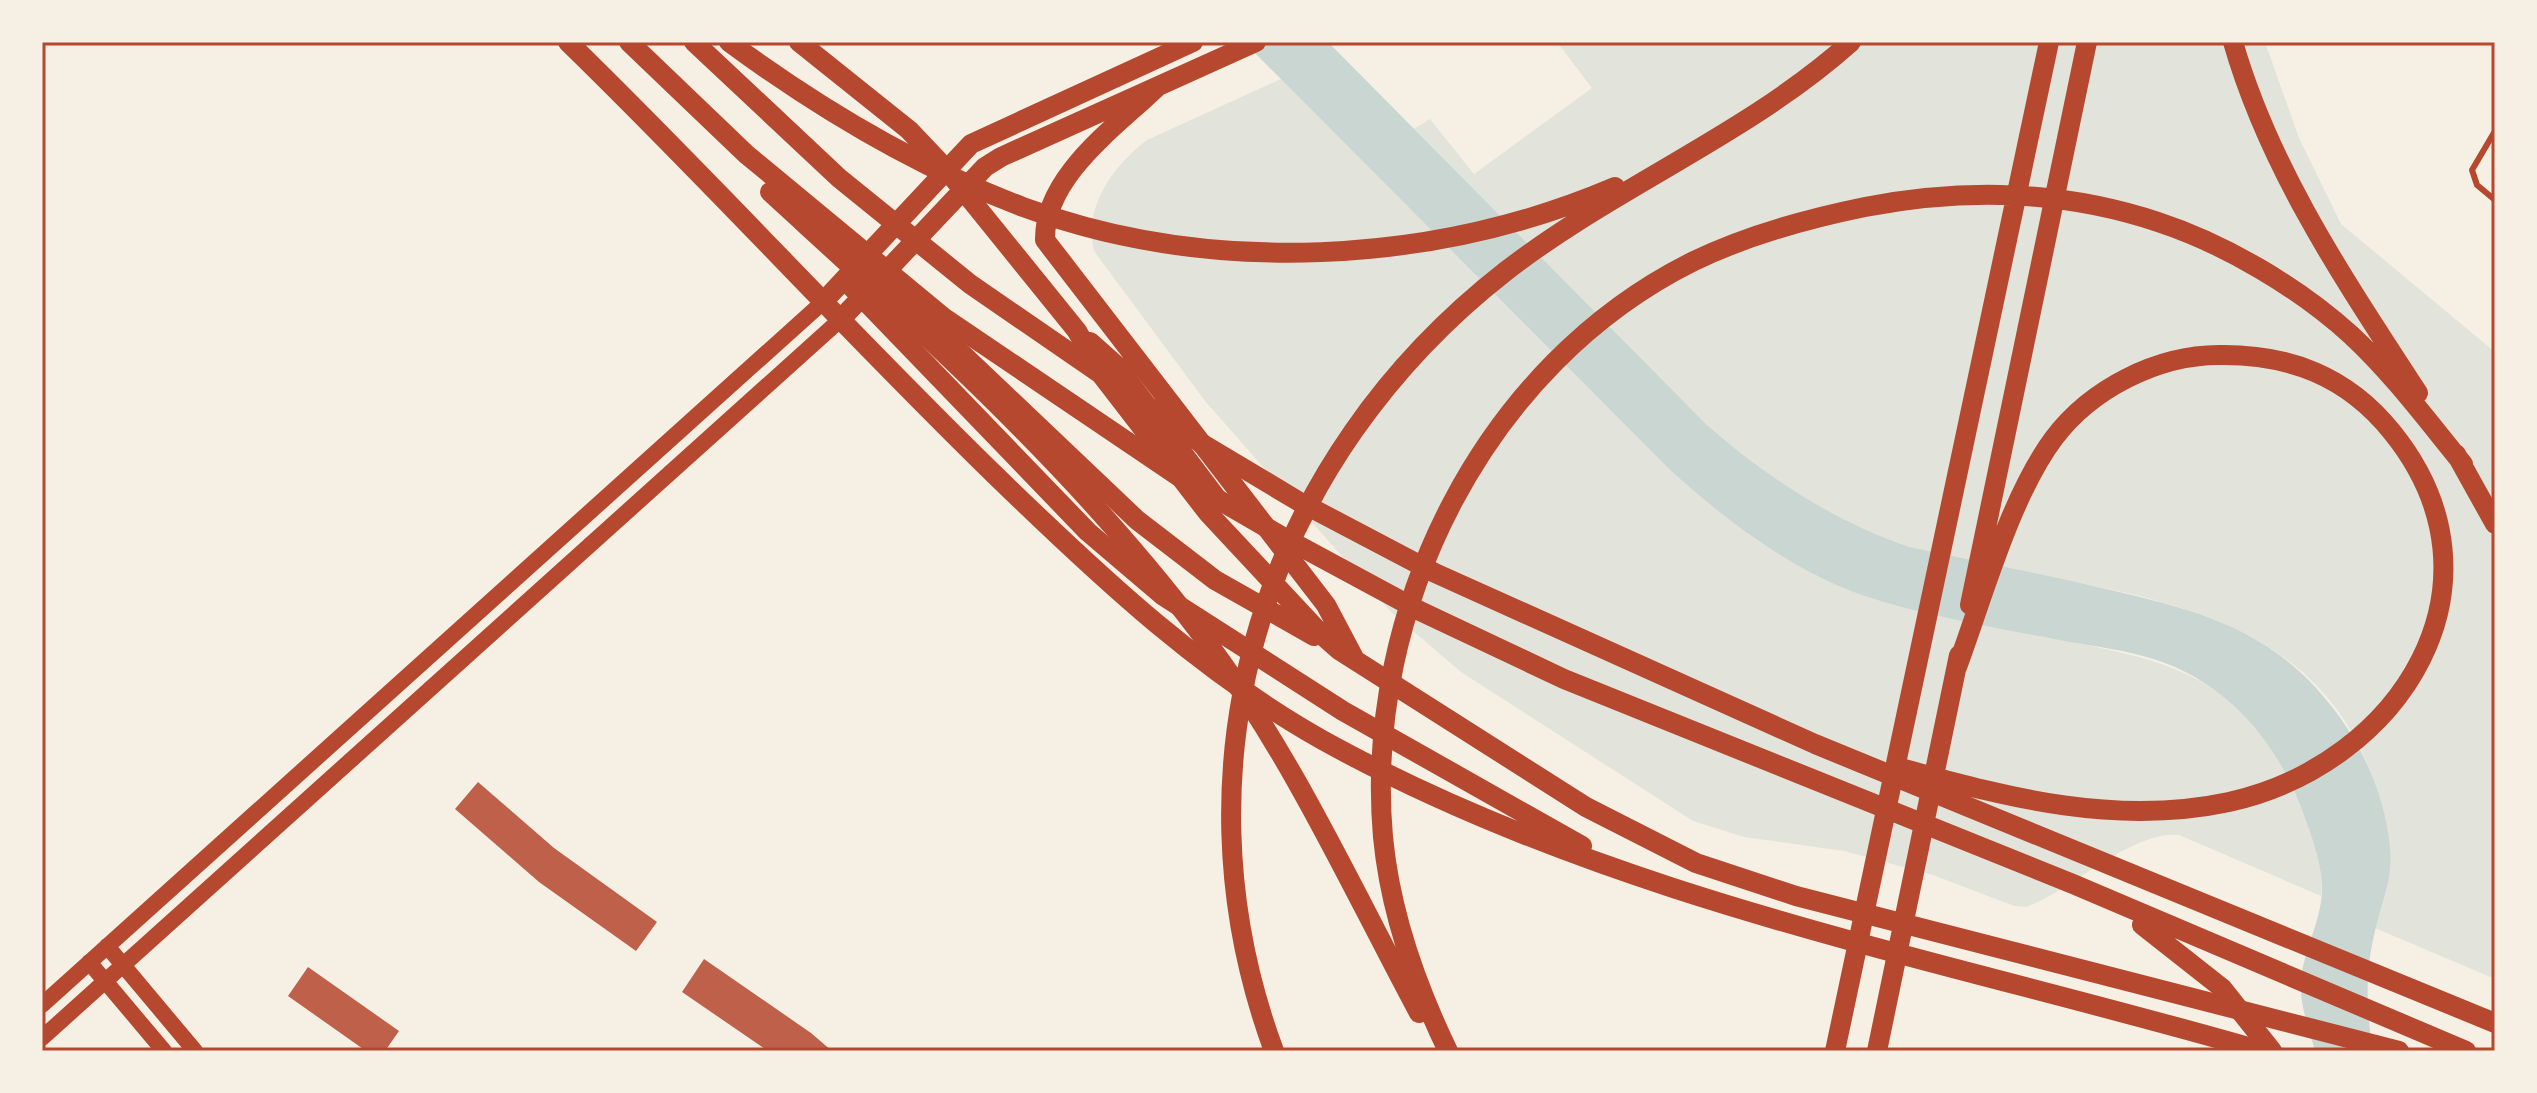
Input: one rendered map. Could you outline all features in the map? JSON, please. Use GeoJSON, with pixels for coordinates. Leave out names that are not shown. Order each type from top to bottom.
{"type":"FeatureCollection","features":[{"type":"Feature","properties":{"kind":"main road"},"geometry":{"type":"LineString","coordinates":[[568,42],[645,116],[840,320],[1103,580],[1204,660],[1337,748],[1518,835],[1774,922],[2262,1051]]}},
{"type":"Feature","properties":{"kind":"main road"},"geometry":{"type":"LineString","coordinates":[[628,42],[746,154],[943,317],[1181,478],[1420,611],[1564,679],[2073,884],[2466,1051]]}},
{"type":"Feature","properties":{"kind":"main road"},"geometry":{"type":"LineString","coordinates":[[628,42],[732,156],[1033,438],[1102,513],[1176,602],[1213,650],[1282,755],[1440,1051]]}},
{"type":"Feature","properties":{"kind":"main road"},"geometry":{"type":"LineString","coordinates":[[694,42],[839,178],[927,249],[1054,343],[1201,443],[1298,501],[1435,573],[1815,744],[2495,1023]]}},
{"type":"Feature","properties":{"kind":"main road"},"geometry":{"type":"LineString","coordinates":[[729,42],[828,111],[928,166],[979,189],[1026,208],[1121,234],[1213,249],[1314,252],[1372,248],[1491,229],[1544,215],[1688,156]]}},
{"type":"Feature","properties":{"kind":"main road"},"geometry":{"type":"LineString","coordinates":[[799,42],[909,130],[946,169],[1077,331],[1103,377],[1208,513],[1347,655]]}},
{"type":"Feature","properties":{"kind":"main road"},"geometry":{"type":"LineString","coordinates":[[42,1005],[823,302],[946,169],[989,133],[1193,42]]}},
{"type":"Feature","properties":{"kind":"main road"},"geometry":{"type":"LineString","coordinates":[[42,1038],[840,320],[962,189],[1001,157],[1256,42]]}},
{"type":"Feature","properties":{"kind":"main road"},"geometry":{"type":"LineString","coordinates":[[1274,1051],[1249,978],[1240,933],[1230,844],[1230,799],[1248,664],[1283,555],[1331,463],[1362,416],[1432,335],[1545,243],[1758,114],[1851,42]]}},
{"type":"Feature","properties":{"kind":"main road"},"geometry":{"type":"LineString","coordinates":[[1835,1051],[2049,42]]}},
{"type":"Feature","properties":{"kind":"main road"},"geometry":{"type":"LineString","coordinates":[[1877,1051],[2087,42]]}},
{"type":"Feature","properties":{"kind":"main road"},"geometry":{"type":"LineString","coordinates":[[2233,42],[2267,134],[2309,219],[2463,464],[2495,524]]}},
{"type":"Feature","properties":{"kind":"main road"},"geometry":{"type":"LineString","coordinates":[[1157,87],[1094,147],[1066,180],[1045,225],[1045,240],[1326,605],[1347,655]]}},
{"type":"Feature","properties":{"kind":"main road"},"geometry":{"type":"LineString","coordinates":[[1448,1051],[1422,991],[1403,934],[1383,838],[1382,754],[1386,704],[1407,608],[1439,529],[1484,450],[1550,368],[1579,340],[1648,288],[1729,246],[1786,225],[1868,207],[1991,193],[2033,194],[2083,203],[2159,222],[2216,247],[2308,302],[2349,333],[2379,363],[2463,464]]}},
{"type":"Feature","properties":{"kind":"main road"},"geometry":{"type":"LineString","coordinates":[[864,261],[1137,520],[1215,580],[1347,655],[1586,807],[1696,863],[1796,896],[2394,1049]]}},
{"type":"Feature","properties":{"kind":"main road"},"geometry":{"type":"LineString","coordinates":[[845,280],[1088,532],[1162,595],[1343,711],[1624,870]]}},
{"type":"Feature","properties":{"kind":"main road"},"geometry":{"type":"LineString","coordinates":[[1815,744],[1992,793],[2046,804],[2110,811],[2228,802],[2280,785],[2325,763],[2376,724],[2407,687],[2420,663],[2437,612],[2444,564],[2443,542],[2428,489],[2415,464],[2381,418],[2357,396],[2310,368],[2247,354],[2186,358],[2145,370],[2104,393],[2069,420],[2038,462],[1957,667]]}},
{"type":"Feature","properties":{"kind":"main road"},"geometry":{"type":"LineString","coordinates":[[1890,1051],[1915,873]]}},
{"type":"Feature","properties":{"kind":"main road"},"geometry":{"type":"LineString","coordinates":[[2073,884],[2145,927],[2207,974],[2244,1012],[2272,1051]]}},
{"type":"Feature","properties":{"kind":"main road"},"geometry":{"type":"LineString","coordinates":[[107,946],[195,1051]]}},
{"type":"Feature","properties":{"kind":"main road"},"geometry":{"type":"LineString","coordinates":[[89,962],[164,1051]]}},
{"type":"Feature","properties":{"kind":"lane"},"geometry":{"type":"LineString","coordinates":[[2495,131],[2477,155],[2472,170],[2477,185],[2495,200]]}},
{"type":"Feature","properties":{"kind":"shaded area"},"geometry":{"type":"Polygon","coordinates":[[[1244,42],[1328,42],[1707,425],[1753,463],[1802,496],[1854,524],[1909,547],[2093,586],[2200,614],[2232,627],[2289,663],[2316,688],[2351,734],[2374,781],[2388,831],[2390,870],[2368,976],[2373,1051],[2315,1051],[2303,1007],[2301,980],[2322,898],[2320,867],[2291,783],[2277,758],[2242,713],[2197,678],[2171,665],[2132,653],[1959,620],[1888,603],[1811,573],[1760,542],[1668,468],[1244,42]]]}},
{"type":"Feature","properties":{"kind":"shaded area"},"geometry":{"type":"Polygon","coordinates":[[[1557,42],[2265,42],[2299,138],[2341,224],[2495,352],[2495,979],[2375,928],[2387,888],[2390,852],[2379,797],[2372,776],[2338,712],[2293,664],[2237,630],[2175,606],[1908,547],[1853,526],[1801,497],[1707,425],[1414,129],[1430,119],[1474,174],[1592,88],[1557,42]]]}},
{"type":"Feature","properties":{"kind":"shaded area"},"geometry":{"type":"Polygon","coordinates":[[[1281,79],[1668,468],[1736,525],[1786,559],[1839,586],[1911,609],[2092,646],[2166,666],[2198,680],[2227,699],[2253,723],[2276,755],[2296,796],[2318,858],[2321,896],[2179,835],[2161,836],[2122,851],[2026,907],[2014,906],[1933,875],[1844,851],[1744,837],[1693,821],[1461,672],[1392,613],[1205,401],[1094,251],[1093,219],[1097,203],[1112,175],[1135,150],[1147,140],[1281,79]]]}},
{"type":"Feature","properties":{"kind":"building"},"geometry":{"type":"Polygon","coordinates":[[[478,782],[554,848],[657,922],[636,951],[539,882],[455,809],[478,782]]]}},
{"type":"Feature","properties":{"kind":"building"},"geometry":{"type":"Polygon","coordinates":[[[704,959],[832,1051],[768,1051],[682,992],[704,959]]]}},
{"type":"Feature","properties":{"kind":"building"},"geometry":{"type":"Polygon","coordinates":[[[308,967],[399,1031],[385,1051],[366,1051],[288,996],[308,967]]]}}]}
